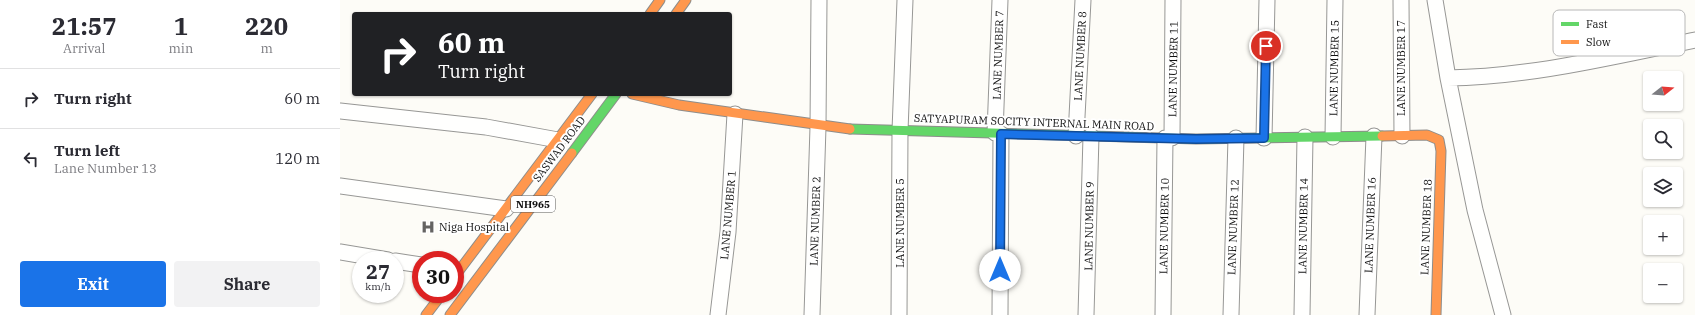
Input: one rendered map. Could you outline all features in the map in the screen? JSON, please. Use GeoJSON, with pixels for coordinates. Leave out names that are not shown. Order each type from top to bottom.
{"type":"FeatureCollection","features":[{"type":"Feature","properties":{"kind":"main road"},"geometry":{"type":"LineString","coordinates":[[651,12],[660,0]]}},
{"type":"Feature","properties":{"kind":"main road"},"geometry":{"type":"LineString","coordinates":[[677,12],[686,0]]}},
{"type":"Feature","properties":{"kind":"main road","name":"SASWAD ROAD"},"geometry":{"type":"LineString","coordinates":[[464,263],[591,96]]}},
{"type":"Feature","properties":{"kind":"main road","name":"SASWAD ROAD"},"geometry":{"type":"LineString","coordinates":[[450,315],[614,96]]}},
{"type":"Feature","properties":{"kind":"main road","name":"SATYAPURAM SOCITY INTERNAL MAIN ROAD"},"geometry":{"type":"LineString","coordinates":[[641,96],[679,105],[818,127],[900,131],[1169,138],[1427,136],[1439,140]]}},
{"type":"Feature","properties":{"kind":"main road","name":"LANE NUMBER 18"},"geometry":{"type":"LineString","coordinates":[[1436,315],[1441,151],[1439,140]]}},
{"type":"Feature","properties":{"kind":"main road"},"geometry":{"type":"LineString","coordinates":[[426,315],[435,303]]}},
{"type":"Feature","properties":{"kind":"street","name":"LANE NUMBER 2"},"geometry":{"type":"LineString","coordinates":[[812,315],[818,127],[819,0]]}},
{"type":"Feature","properties":{"kind":"street","name":"LANE NUMBER 5"},"geometry":{"type":"LineString","coordinates":[[899,315],[900,131],[905,0]]}},
{"type":"Feature","properties":{"kind":"street","name":"LANE NUMBER 7"},"geometry":{"type":"LineString","coordinates":[[1000,0],[998,134],[1000,315]]}},
{"type":"Feature","properties":{"kind":"street","name":"LANE NUMBER 8"},"geometry":{"type":"LineString","coordinates":[[1083,0],[1083,136]]}},
{"type":"Feature","properties":{"kind":"street","name":"LANE NUMBER 11"},"geometry":{"type":"LineString","coordinates":[[1169,138],[1173,0]]}},
{"type":"Feature","properties":{"kind":"street"},"geometry":{"type":"LineString","coordinates":[[1264,138],[1267,0]]}},
{"type":"Feature","properties":{"kind":"street","name":"LANE NUMBER 15"},"geometry":{"type":"LineString","coordinates":[[1333,136],[1335,0]]}},
{"type":"Feature","properties":{"kind":"street","name":"LANE NUMBER 17"},"geometry":{"type":"LineString","coordinates":[[1401,0],[1402,136]]}},
{"type":"Feature","properties":{"kind":"street"},"geometry":{"type":"LineString","coordinates":[[1434,0],[1448,78],[1475,210],[1503,315]]}},
{"type":"Feature","properties":{"kind":"street"},"geometry":{"type":"LineString","coordinates":[[1685,42],[1695,40]]}},
{"type":"Feature","properties":{"kind":"street"},"geometry":{"type":"LineString","coordinates":[[1448,78],[1482,78],[1614,56]]}},
{"type":"Feature","properties":{"kind":"street"},"geometry":{"type":"LineString","coordinates":[[340,111],[486,127],[558,140]]}},
{"type":"Feature","properties":{"kind":"street","name":"LANE NUMBER 1"},"geometry":{"type":"LineString","coordinates":[[718,315],[728,232],[735,114]]}},
{"type":"Feature","properties":{"kind":"street","name":"LANE NUMBER 9"},"geometry":{"type":"LineString","coordinates":[[1083,136],[1086,315]]}},
{"type":"Feature","properties":{"kind":"street","name":"LANE NUMBER 16"},"geometry":{"type":"LineString","coordinates":[[1367,315],[1374,136]]}},
{"type":"Feature","properties":{"kind":"street","name":"LANE NUMBER 14"},"geometry":{"type":"LineString","coordinates":[[1302,315],[1305,137]]}},
{"type":"Feature","properties":{"kind":"street","name":"LANE NUMBER 10"},"geometry":{"type":"LineString","coordinates":[[1163,315],[1169,138]]}},
{"type":"Feature","properties":{"kind":"street","name":"LANE NUMBER 12"},"geometry":{"type":"LineString","coordinates":[[1231,315],[1236,138]]}},
{"type":"Feature","properties":{"kind":"street"},"geometry":{"type":"LineString","coordinates":[[340,186],[506,209]]}},
{"type":"Feature","properties":{"kind":"street"},"geometry":{"type":"LineString","coordinates":[[340,252],[352,254]]}},
{"type":"Feature","properties":{"kind":"traffic: fast"},"geometry":{"type":"LineString","coordinates":[[572,153],[615,96]]}},
{"type":"Feature","properties":{"kind":"traffic: fast"},"geometry":{"type":"LineString","coordinates":[[850,129],[1196,139],[1382,136]]}},
{"type":"Feature","properties":{"kind":"traffic: slow"},"geometry":{"type":"LineString","coordinates":[[651,12],[660,0]]}},
{"type":"Feature","properties":{"kind":"traffic: slow"},"geometry":{"type":"LineString","coordinates":[[677,12],[686,0]]}},
{"type":"Feature","properties":{"kind":"traffic: slow"},"geometry":{"type":"LineString","coordinates":[[464,264],[590,96]]}},
{"type":"Feature","properties":{"kind":"traffic: slow"},"geometry":{"type":"LineString","coordinates":[[641,96],[679,105],[850,129]]}},
{"type":"Feature","properties":{"kind":"traffic: slow"},"geometry":{"type":"LineString","coordinates":[[1382,136],[1427,135],[1439,140],[1441,151],[1436,315]]}},
{"type":"Feature","properties":{"kind":"traffic: slow"},"geometry":{"type":"LineString","coordinates":[[450,315],[572,153]]}},
{"type":"Feature","properties":{"kind":"traffic: slow"},"geometry":{"type":"LineString","coordinates":[[426,315],[435,303]]}},
{"type":"Feature","properties":{"kind":"place","name":"Niga Hospital"},"geometry":{"type":"Point","coordinates":[428,227]}},
{"type":"Feature","properties":{"kind":"route"},"geometry":{"type":"LineString","coordinates":[[1000,270],[1001,134],[1196,139],[1264,138],[1266,46]]}}]}
